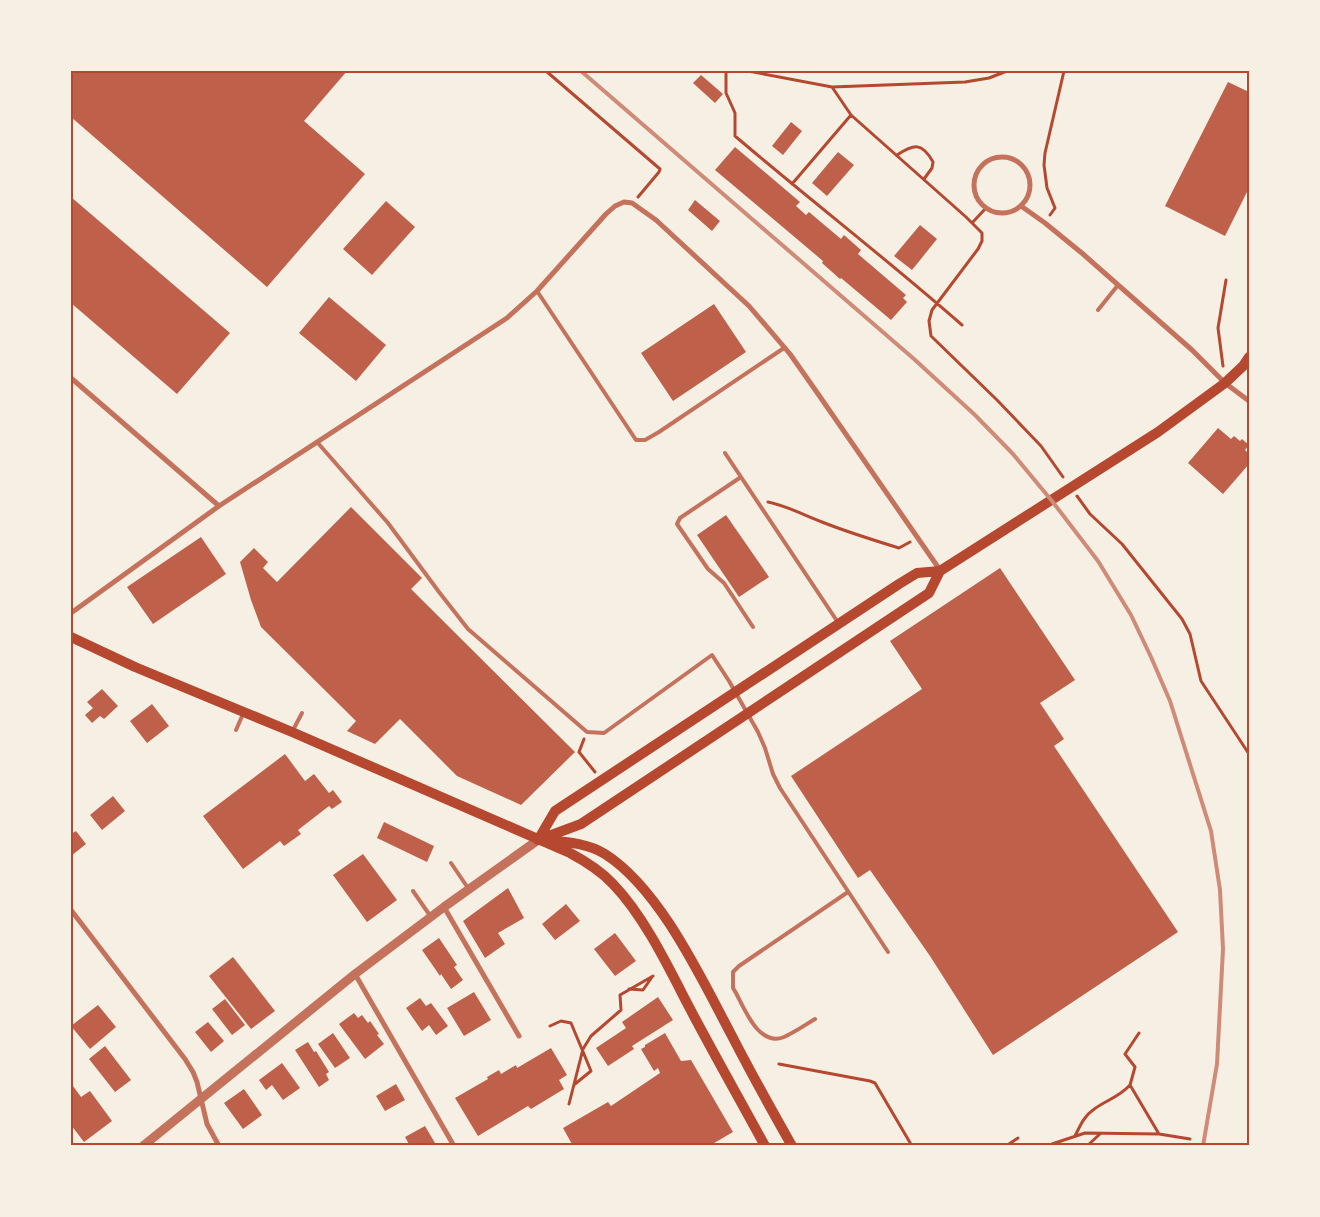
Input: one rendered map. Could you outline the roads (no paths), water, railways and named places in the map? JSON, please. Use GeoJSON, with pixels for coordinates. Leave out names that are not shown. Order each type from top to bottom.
{"type":"FeatureCollection","features":[{"type":"Feature","properties":{"kind":"main road"},"geometry":{"type":"LineString","coordinates":[[538,840],[556,811],[917,573],[940,571],[1158,432],[1225,383],[1249,358]]}},
{"type":"Feature","properties":{"kind":"main road"},"geometry":{"type":"LineString","coordinates":[[538,840],[581,824],[929,593],[940,571]]}},
{"type":"Feature","properties":{"kind":"main road"},"geometry":{"type":"LineString","coordinates":[[71,637],[570,853],[584,861],[612,883],[641,920],[765,1146]]}},
{"type":"Feature","properties":{"kind":"main road"},"geometry":{"type":"LineString","coordinates":[[538,840],[577,843],[603,853],[622,867],[651,898],[683,947],[792,1146]]}},
{"type":"Feature","properties":{"kind":"street"},"geometry":{"type":"LineString","coordinates":[[1004,157],[1014,160],[1021,165],[1030,180],[1030,190],[1021,206],[1004,214],[986,208],[979,201],[975,193],[974,184],[980,167],[987,161],[1004,157]]}},
{"type":"Feature","properties":{"kind":"street"},"geometry":{"type":"LineString","coordinates":[[71,613],[219,506],[507,318],[537,291],[606,214],[615,206],[624,202],[632,203],[656,220],[749,306],[816,391],[940,571]]}},
{"type":"Feature","properties":{"kind":"street"},"geometry":{"type":"LineString","coordinates":[[1021,206],[1045,223],[1118,285],[1192,350],[1225,383],[1249,401]]}},
{"type":"Feature","properties":{"kind":"street"},"geometry":{"type":"LineString","coordinates":[[71,378],[219,506]]}},
{"type":"Feature","properties":{"kind":"street"},"geometry":{"type":"LineString","coordinates":[[142,1146],[355,974],[538,840]]}},
{"type":"Feature","properties":{"kind":"street"},"geometry":{"type":"LineString","coordinates":[[444,908],[519,1036]]}},
{"type":"Feature","properties":{"kind":"street"},"geometry":{"type":"LineString","coordinates":[[71,910],[185,1059],[193,1072],[207,1124],[219,1146]]}},
{"type":"Feature","properties":{"kind":"street"},"geometry":{"type":"LineString","coordinates":[[355,974],[454,1146]]}},
{"type":"Feature","properties":{"kind":"lane"},"geometry":{"type":"LineString","coordinates":[[1098,310],[1118,285]]}},
{"type":"Feature","properties":{"kind":"lane"},"geometry":{"type":"LineString","coordinates":[[537,291],[636,440],[645,440],[659,432],[784,348]]}},
{"type":"Feature","properties":{"kind":"lane"},"geometry":{"type":"LineString","coordinates":[[317,442],[388,523],[468,629],[587,732],[604,733],[712,655],[748,713],[766,748],[773,774],[780,788],[888,952]]}},
{"type":"Feature","properties":{"kind":"lane"},"geometry":{"type":"LineString","coordinates":[[725,453],[839,624]]}},
{"type":"Feature","properties":{"kind":"lane"},"geometry":{"type":"LineString","coordinates":[[741,477],[680,518],[678,524],[708,569],[724,583],[753,627]]}},
{"type":"Feature","properties":{"kind":"lane"},"geometry":{"type":"LineString","coordinates":[[236,730],[244,712]]}},
{"type":"Feature","properties":{"kind":"lane"},"geometry":{"type":"LineString","coordinates":[[292,732],[302,713]]}},
{"type":"Feature","properties":{"kind":"lane"},"geometry":{"type":"LineString","coordinates":[[451,863],[470,889]]}},
{"type":"Feature","properties":{"kind":"lane"},"geometry":{"type":"LineString","coordinates":[[413,891],[431,917]]}},
{"type":"Feature","properties":{"kind":"lane"},"geometry":{"type":"LineString","coordinates":[[816,1019],[782,1038],[774,1038],[760,1033],[733,988],[733,972],[848,892]]}},
{"type":"Feature","properties":{"kind":"railway"},"geometry":{"type":"LineString","coordinates":[[581,71],[914,359],[975,415],[1013,454],[1052,501],[1098,561],[1131,615],[1170,701],[1211,831],[1220,890],[1223,949],[1217,1064],[1203,1146]]}}]}
